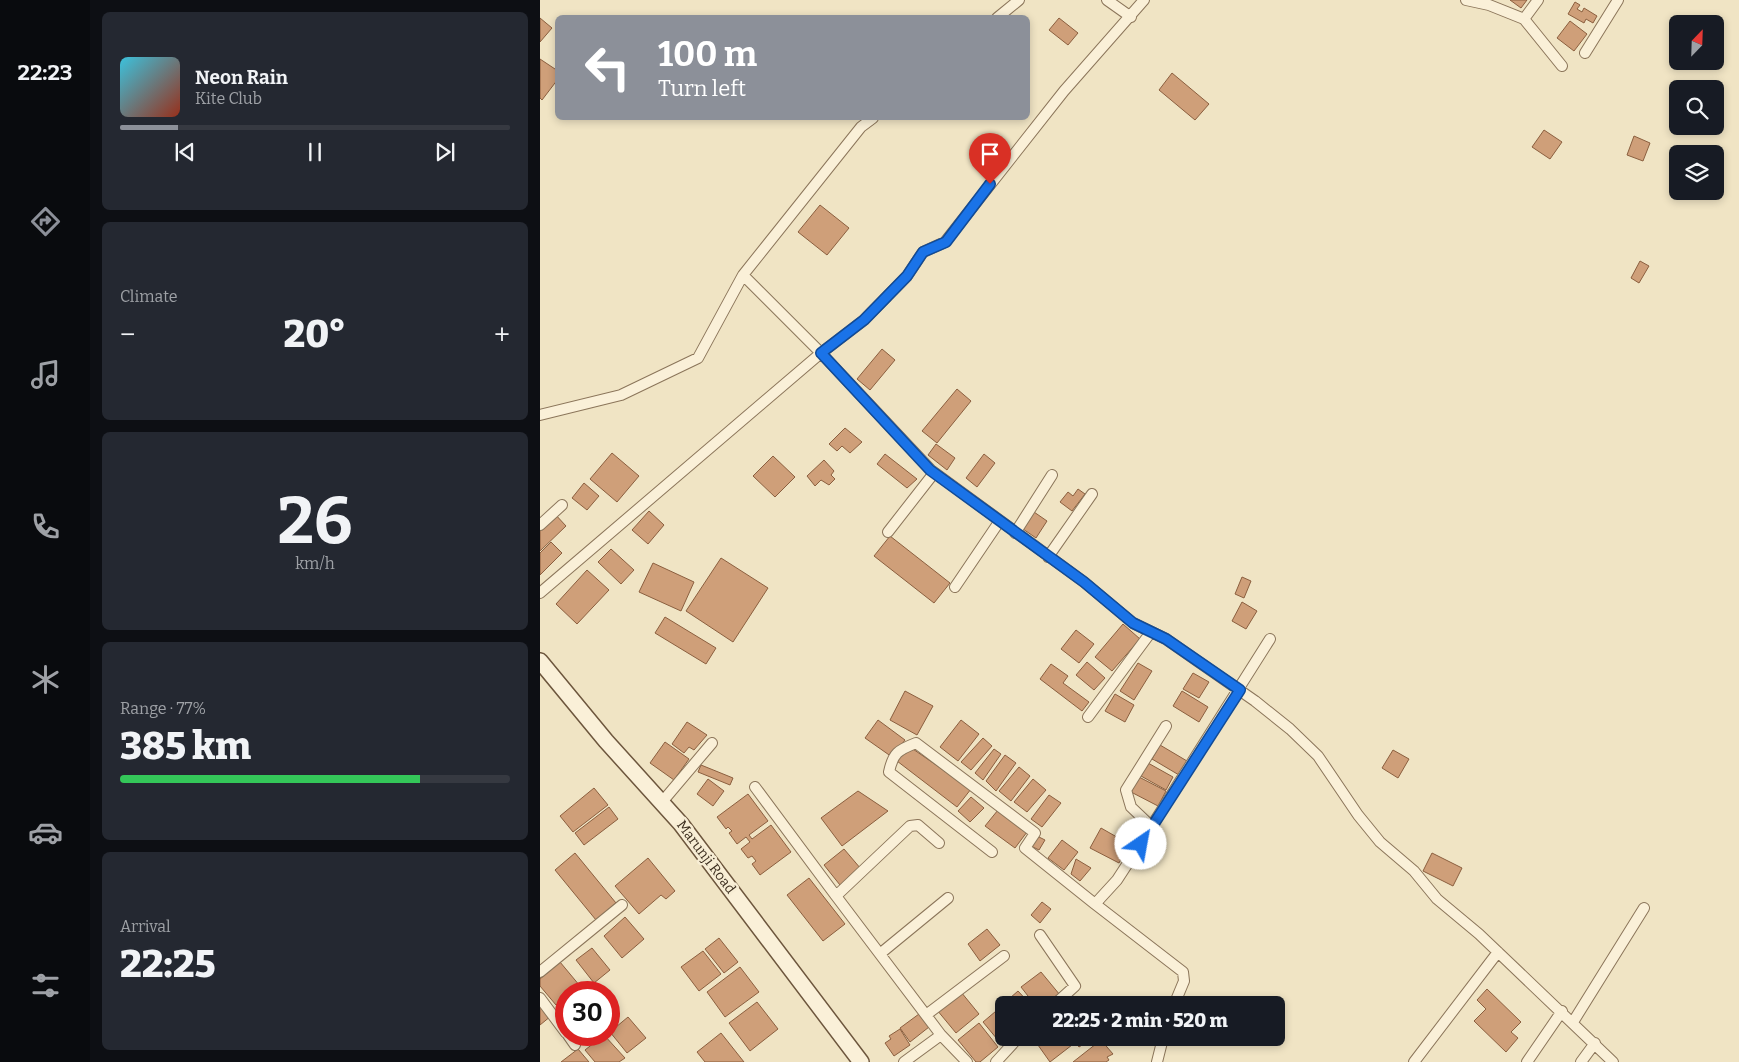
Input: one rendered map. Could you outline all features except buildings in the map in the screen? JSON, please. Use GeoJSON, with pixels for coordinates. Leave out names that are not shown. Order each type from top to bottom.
{"type":"FeatureCollection","features":[{"type":"Feature","properties":{"kind":"street"},"geometry":{"type":"LineString","coordinates":[[1001,15],[1019,0]]}},
{"type":"Feature","properties":{"kind":"street"},"geometry":{"type":"LineString","coordinates":[[1107,0],[1131,17]]}},
{"type":"Feature","properties":{"kind":"street"},"geometry":{"type":"LineString","coordinates":[[540,593],[821,353],[864,320],[907,276],[923,252],[946,242],[1064,91],[1144,0]]}},
{"type":"Feature","properties":{"kind":"street"},"geometry":{"type":"LineString","coordinates":[[1466,0],[1489,5],[1524,19],[1562,66]]}},
{"type":"Feature","properties":{"kind":"street"},"geometry":{"type":"LineString","coordinates":[[1524,19],[1538,0]]}},
{"type":"Feature","properties":{"kind":"street"},"geometry":{"type":"LineString","coordinates":[[1585,53],[1618,0]]}},
{"type":"Feature","properties":{"kind":"street"},"geometry":{"type":"LineString","coordinates":[[540,415],[621,395],[698,358],[743,275],[861,127],[870,120]]}},
{"type":"Feature","properties":{"kind":"street"},"geometry":{"type":"LineString","coordinates":[[743,275],[821,353],[934,473],[1109,602],[1133,623],[1166,639],[1240,690],[1290,730],[1318,756],[1358,815],[1380,842],[1414,871],[1437,899],[1562,1011],[1613,1062]]}},
{"type":"Feature","properties":{"kind":"street"},"geometry":{"type":"LineString","coordinates":[[888,532],[934,473]]}},
{"type":"Feature","properties":{"kind":"street"},"geometry":{"type":"LineString","coordinates":[[1015,533],[1052,475]]}},
{"type":"Feature","properties":{"kind":"street"},"geometry":{"type":"LineString","coordinates":[[1048,557],[1092,494]]}},
{"type":"Feature","properties":{"kind":"street"},"geometry":{"type":"LineString","coordinates":[[540,525],[562,505]]}},
{"type":"Feature","properties":{"kind":"street"},"geometry":{"type":"LineString","coordinates":[[955,587],[999,522]]}},
{"type":"Feature","properties":{"kind":"street"},"geometry":{"type":"LineString","coordinates":[[1088,717],[1151,632]]}},
{"type":"Feature","properties":{"kind":"street"},"geometry":{"type":"LineString","coordinates":[[1095,904],[1117,880],[1152,827],[1240,690],[1270,639]]}},
{"type":"Feature","properties":{"kind":"street","name":"Marunji Road"},"geometry":{"type":"LineString","coordinates":[[540,661],[606,741],[662,802],[861,1062]]}},
{"type":"Feature","properties":{"kind":"street"},"geometry":{"type":"LineString","coordinates":[[1152,827],[1131,807],[1126,790],[1166,726]]}},
{"type":"Feature","properties":{"kind":"street"},"geometry":{"type":"LineString","coordinates":[[662,802],[712,743]]}},
{"type":"Feature","properties":{"kind":"street"},"geometry":{"type":"LineString","coordinates":[[992,852],[890,772],[892,761],[899,749],[916,743],[1035,833],[1025,848],[1183,972],[1184,981],[1178,996]]}},
{"type":"Feature","properties":{"kind":"street"},"geometry":{"type":"LineString","coordinates":[[755,787],[941,1035],[967,1062]]}},
{"type":"Feature","properties":{"kind":"street"},"geometry":{"type":"LineString","coordinates":[[836,896],[910,826],[918,825],[939,843]]}},
{"type":"Feature","properties":{"kind":"street"},"geometry":{"type":"LineString","coordinates":[[881,953],[948,898]]}},
{"type":"Feature","properties":{"kind":"street"},"geometry":{"type":"LineString","coordinates":[[540,972],[622,906]]}},
{"type":"Feature","properties":{"kind":"street"},"geometry":{"type":"LineString","coordinates":[[1573,1022],[1644,908]]}},
{"type":"Feature","properties":{"kind":"street"},"geometry":{"type":"LineString","coordinates":[[1040,935],[1075,986],[1064,996]]}},
{"type":"Feature","properties":{"kind":"street"},"geometry":{"type":"LineString","coordinates":[[1414,1062],[1498,952]]}},
{"type":"Feature","properties":{"kind":"street"},"geometry":{"type":"LineString","coordinates":[[926,1015],[1004,956]]}},
{"type":"Feature","properties":{"kind":"street"},"geometry":{"type":"LineString","coordinates":[[540,998],[555,1018]]}},
{"type":"Feature","properties":{"kind":"street"},"geometry":{"type":"LineString","coordinates":[[1527,1062],[1562,1011]]}},
{"type":"Feature","properties":{"kind":"street"},"geometry":{"type":"LineString","coordinates":[[904,1062],[941,1035]]}},
{"type":"Feature","properties":{"kind":"street"},"geometry":{"type":"LineString","coordinates":[[1581,1062],[1595,1043]]}},
{"type":"Feature","properties":{"kind":"street"},"geometry":{"type":"LineString","coordinates":[[996,1062],[1011,1046]]}},
{"type":"Feature","properties":{"kind":"street"},"geometry":{"type":"LineString","coordinates":[[1157,1062],[1162,1046]]}},
{"type":"Feature","properties":{"kind":"route"},"geometry":{"type":"LineString","coordinates":[[990,184],[946,242],[923,252],[907,276],[864,320],[821,353],[901,436],[930,470],[1084,582],[1133,623],[1166,639],[1240,690],[1141,844]]}}]}
